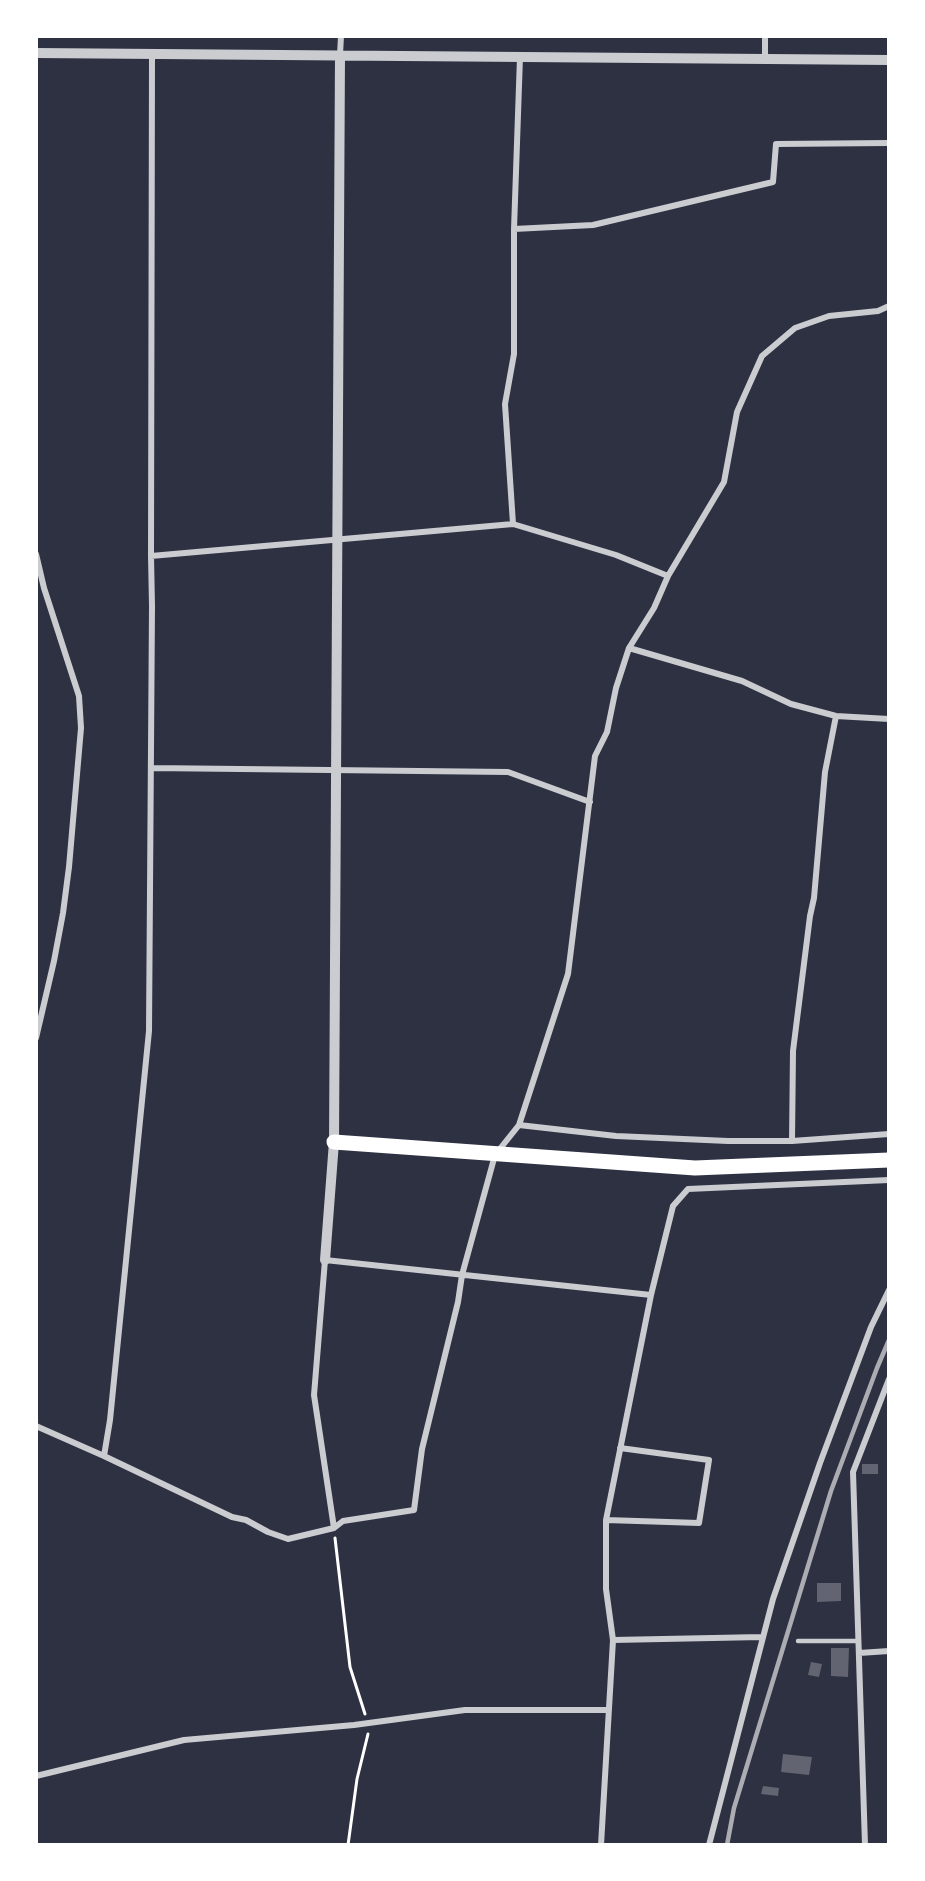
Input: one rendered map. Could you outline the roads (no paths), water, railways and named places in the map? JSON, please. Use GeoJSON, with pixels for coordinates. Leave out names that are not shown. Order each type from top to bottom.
{"type":"FeatureCollection","features":[{"type":"Feature","properties":{"kind":"main road"},"geometry":{"type":"LineString","coordinates":[[334,1142],[695,1168],[889,1160]]}},
{"type":"Feature","properties":{"kind":"street"},"geometry":{"type":"LineString","coordinates":[[334,1528],[314,1395],[334,1142],[341,36]]}},
{"type":"Feature","properties":{"kind":"street"},"geometry":{"type":"LineString","coordinates":[[765,36],[765,58]]}},
{"type":"Feature","properties":{"kind":"street"},"geometry":{"type":"LineString","coordinates":[[36,53],[889,60]]}},
{"type":"Feature","properties":{"kind":"street"},"geometry":{"type":"LineString","coordinates":[[104,1456],[110,1420],[149,1031],[152,54]]}},
{"type":"Feature","properties":{"kind":"street"},"geometry":{"type":"LineString","coordinates":[[513,524],[506,404],[514,354],[514,229],[520,57]]}},
{"type":"Feature","properties":{"kind":"street"},"geometry":{"type":"LineString","coordinates":[[514,229],[593,225],[773,182],[776,144],[889,143]]}},
{"type":"Feature","properties":{"kind":"street"},"geometry":{"type":"LineString","coordinates":[[36,1426],[232,1517],[246,1520],[268,1532],[288,1539],[334,1528],[343,1521],[414,1510],[422,1449],[458,1302],[462,1275],[495,1155],[519,1125],[568,974],[595,756],[607,732],[616,688],[629,648],[654,608],[668,576],[724,482],[737,411],[762,356],[795,328],[830,316],[878,311],[889,306]]}},
{"type":"Feature","properties":{"kind":"street"},"geometry":{"type":"LineString","coordinates":[[151,556],[513,524],[616,555],[668,576]]}},
{"type":"Feature","properties":{"kind":"street"},"geometry":{"type":"LineString","coordinates":[[36,554],[44,588],[79,696],[81,728],[63,913],[36,1038]]}},
{"type":"Feature","properties":{"kind":"street"},"geometry":{"type":"LineString","coordinates":[[629,648],[742,681],[791,704],[836,716],[889,719]]}},
{"type":"Feature","properties":{"kind":"street"},"geometry":{"type":"LineString","coordinates":[[792,1141],[793,1050],[814,898],[825,772],[836,716]]}},
{"type":"Feature","properties":{"kind":"street"},"geometry":{"type":"LineString","coordinates":[[151,768],[508,771],[590,802]]}},
{"type":"Feature","properties":{"kind":"street"},"geometry":{"type":"LineString","coordinates":[[519,1125],[616,1136],[728,1141],[792,1141],[889,1134]]}},
{"type":"Feature","properties":{"kind":"street"},"geometry":{"type":"LineString","coordinates":[[601,1845],[613,1640],[606,1589],[606,1520],[651,1295],[673,1206],[688,1189],[889,1180]]}},
{"type":"Feature","properties":{"kind":"street"},"geometry":{"type":"LineString","coordinates":[[325,1260],[651,1295]]}},
{"type":"Feature","properties":{"kind":"street"},"geometry":{"type":"LineString","coordinates":[[709,1845],[773,1599],[820,1463],[871,1328],[889,1290]]}},
{"type":"Feature","properties":{"kind":"street"},"geometry":{"type":"LineString","coordinates":[[865,1845],[854,1472],[889,1379]]}},
{"type":"Feature","properties":{"kind":"street"},"geometry":{"type":"LineString","coordinates":[[606,1520],[699,1523],[709,1460],[620,1448]]}},
{"type":"Feature","properties":{"kind":"street"},"geometry":{"type":"LineString","coordinates":[[613,1640],[762,1637]]}},
{"type":"Feature","properties":{"kind":"street"},"geometry":{"type":"LineString","coordinates":[[859,1653],[889,1651]]}},
{"type":"Feature","properties":{"kind":"street"},"geometry":{"type":"LineString","coordinates":[[36,1776],[184,1740],[370,1722],[465,1710],[609,1710]]}},
{"type":"Feature","properties":{"kind":"lane"},"geometry":{"type":"LineString","coordinates":[[798,1641],[858,1641]]}},
{"type":"Feature","properties":{"kind":"railway"},"geometry":{"type":"LineString","coordinates":[[727,1845],[734,1808],[831,1491],[889,1340]]}}]}
